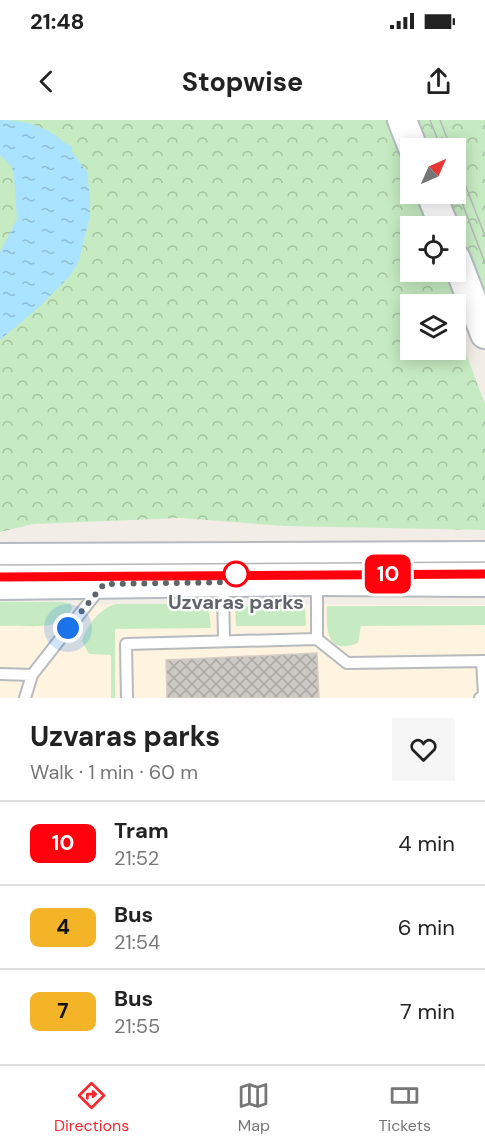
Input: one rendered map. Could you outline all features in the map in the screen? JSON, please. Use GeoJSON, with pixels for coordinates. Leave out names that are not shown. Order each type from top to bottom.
{"type":"FeatureCollection","features":[{"type":"Feature","properties":{"kind":"street"},"geometry":{"type":"LineString","coordinates":[[402,120],[410,138]]}},
{"type":"Feature","properties":{"kind":"street"},"geometry":{"type":"LineString","coordinates":[[465,282],[485,334]]}},
{"type":"Feature","properties":{"kind":"street"},"geometry":{"type":"LineString","coordinates":[[0,585],[104,584],[223,569],[485,556]]}},
{"type":"Feature","properties":{"kind":"street"},"geometry":{"type":"LineString","coordinates":[[0,558],[223,569],[317,581],[485,582]]}},
{"type":"Feature","properties":{"kind":"lane"},"geometry":{"type":"LineString","coordinates":[[223,569],[224,641]]}},
{"type":"Feature","properties":{"kind":"lane"},"geometry":{"type":"LineString","coordinates":[[317,581],[317,639]]}},
{"type":"Feature","properties":{"kind":"lane"},"geometry":{"type":"LineString","coordinates":[[25,698],[32,675],[104,584]]}},
{"type":"Feature","properties":{"kind":"lane"},"geometry":{"type":"LineString","coordinates":[[127,698],[126,644],[317,639],[347,663],[483,662],[484,695],[480,698]]}},
{"type":"Feature","properties":{"kind":"lane"},"geometry":{"type":"LineString","coordinates":[[0,674],[32,675]]}},
{"type":"Feature","properties":{"kind":"shaded area"},"geometry":{"type":"Polygon","coordinates":[[[0,605],[485,605],[485,698],[0,698],[0,605]]]}},
{"type":"Feature","properties":{"kind":"green space"},"geometry":{"type":"Polygon","coordinates":[[[0,120],[485,120],[485,299],[466,307],[466,294],[400,294],[400,360],[466,360],[466,354],[485,404],[485,530],[285,526],[180,518],[33,524],[0,532],[0,120]]]}},
{"type":"Feature","properties":{"kind":"green space"},"geometry":{"type":"Polygon","coordinates":[[[0,602],[62,602],[70,603],[72,608],[64,620],[53,624],[0,626],[0,602]]]}},
{"type":"Feature","properties":{"kind":"green space"},"geometry":{"type":"Polygon","coordinates":[[[116,604],[208,604],[211,628],[115,629],[115,698],[111,698],[111,655],[89,654],[82,641],[95,618],[105,609],[116,604]]]}},
{"type":"Feature","properties":{"kind":"green space"},"geometry":{"type":"Polygon","coordinates":[[[305,604],[306,626],[236,626],[235,606],[305,604]]]}},
{"type":"Feature","properties":{"kind":"green space"},"geometry":{"type":"Polygon","coordinates":[[[327,606],[485,606],[485,625],[361,626],[358,643],[340,646],[330,638],[327,606]]]}},
{"type":"Feature","properties":{"kind":"water"},"geometry":{"type":"Polygon","coordinates":[[[0,120],[36,126],[72,146],[72,152],[87,172],[90,216],[78,263],[69,277],[40,306],[0,340],[0,252],[17,219],[14,175],[11,166],[0,155],[0,120]]]}},
{"type":"Feature","properties":{"kind":"building"},"geometry":{"type":"Polygon","coordinates":[[[317,653],[319,698],[167,698],[166,660],[317,653]]]}},
{"type":"Feature","properties":{"kind":"tram line"},"geometry":{"type":"LineString","coordinates":[[430,120],[437,138]]}},
{"type":"Feature","properties":{"kind":"tram line"},"geometry":{"type":"LineString","coordinates":[[440,120],[447,138]]}},
{"type":"Feature","properties":{"kind":"tram line"},"geometry":{"type":"LineString","coordinates":[[466,187],[485,236]]}},
{"type":"Feature","properties":{"kind":"tram line"},"geometry":{"type":"LineString","coordinates":[[462,204],[485,263]]}},
{"type":"Feature","properties":{"kind":"tram line"},"geometry":{"type":"LineString","coordinates":[[0,565],[485,562]]}},
{"type":"Feature","properties":{"kind":"tram line"},"geometry":{"type":"LineString","coordinates":[[0,577],[485,574]]}},
{"type":"Feature","properties":{"kind":"tram line","name":"10"},"geometry":{"type":"LineString","coordinates":[[0,577],[485,574]]}},
{"type":"Feature","properties":{"kind":"place","name":"Uzvaras parks"},"geometry":{"type":"Point","coordinates":[236,574]}},
{"type":"Feature","properties":{"kind":"route"},"geometry":{"type":"LineString","coordinates":[[68,628],[104,584],[244,582],[236,574]]}}]}
